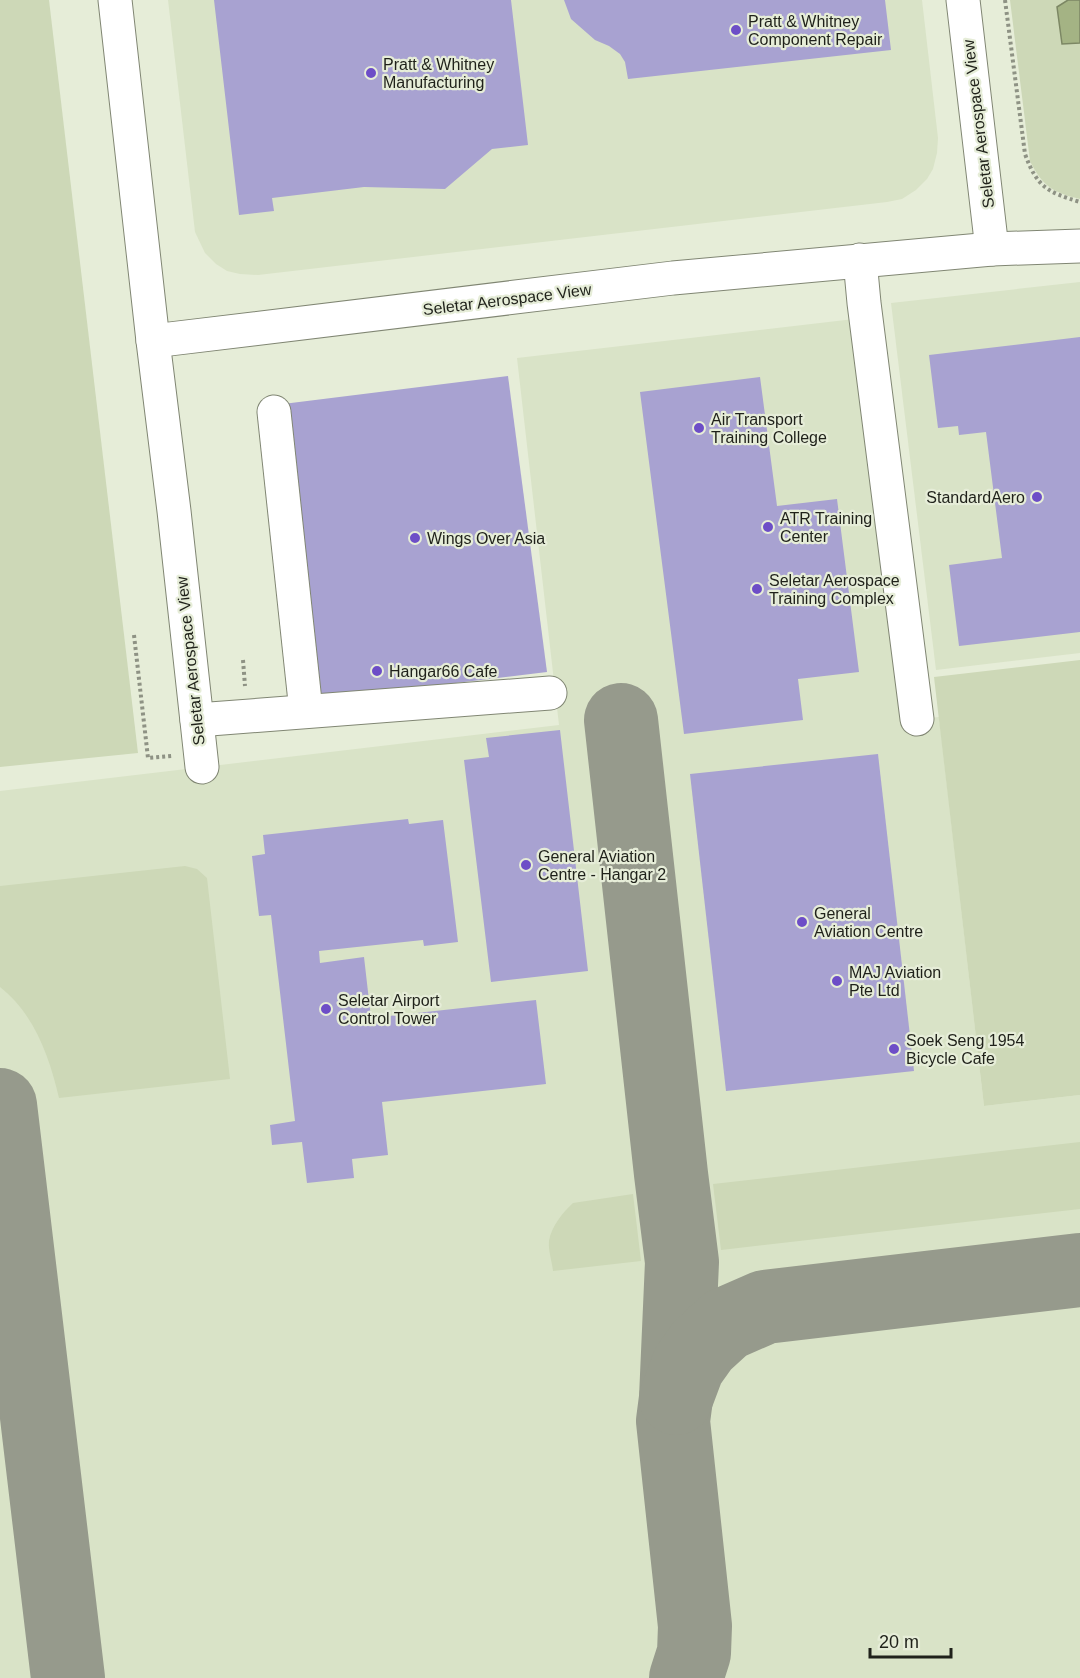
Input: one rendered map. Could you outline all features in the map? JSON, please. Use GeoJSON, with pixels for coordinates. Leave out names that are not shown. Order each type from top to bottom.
{"type":"FeatureCollection","features":[{"type":"Feature","properties":{"kind":"street","name":"Seletar Aerospace View"},"geometry":{"type":"LineString","coordinates":[[115,0],[201,760]]}},
{"type":"Feature","properties":{"kind":"street","name":"Seletar Aerospace View"},"geometry":{"type":"LineString","coordinates":[[963,0],[992,249]]}},
{"type":"Feature","properties":{"kind":"street","name":"Seletar Aerospace View"},"geometry":{"type":"LineString","coordinates":[[153,341],[673,278],[992,249],[1080,246]]}},
{"type":"Feature","properties":{"kind":"street"},"geometry":{"type":"LineString","coordinates":[[860,260],[917,719]]}},
{"type":"Feature","properties":{"kind":"street"},"geometry":{"type":"LineString","coordinates":[[274,412],[306,711]]}},
{"type":"Feature","properties":{"kind":"street"},"geometry":{"type":"LineString","coordinates":[[197,720],[550,693]]}},
{"type":"Feature","properties":{"kind":"path"},"geometry":{"type":"LineString","coordinates":[[1005,0],[1025,154],[1031,171],[1053,194],[1080,202]]}},
{"type":"Feature","properties":{"kind":"path"},"geometry":{"type":"LineString","coordinates":[[134,635],[148,758],[201,760]]}},
{"type":"Feature","properties":{"kind":"shaded area"},"geometry":{"type":"Polygon","coordinates":[[[0,0],[49,0],[138,753],[0,767],[0,0]]]}},
{"type":"Feature","properties":{"kind":"shaded area"},"geometry":{"type":"Polygon","coordinates":[[[168,0],[922,0],[938,138],[937,153],[933,169],[916,190],[902,199],[887,202],[258,275],[240,274],[227,271],[216,264],[205,253],[195,232],[168,0]]]}},
{"type":"Feature","properties":{"kind":"shaded area"},"geometry":{"type":"Polygon","coordinates":[[[1010,0],[1080,0],[1080,199],[1050,187],[1039,177],[1030,161],[1010,0]]]}},
{"type":"Feature","properties":{"kind":"shaded area"},"geometry":{"type":"Polygon","coordinates":[[[1068,0],[1080,0],[1080,43],[1062,44],[1057,7],[1068,0]]]}},
{"type":"Feature","properties":{"kind":"shaded area"},"geometry":{"type":"Polygon","coordinates":[[[1080,282],[1080,653],[936,670],[891,303],[1080,282]]]}},
{"type":"Feature","properties":{"kind":"shaded area"},"geometry":{"type":"Polygon","coordinates":[[[854,319],[901,721],[939,717],[984,1106],[1080,1095],[1080,1678],[0,1678],[0,791],[559,725],[517,358],[854,319]]]}},
{"type":"Feature","properties":{"kind":"shaded area"},"geometry":{"type":"Polygon","coordinates":[[[1080,660],[1080,1095],[984,1106],[934,677],[1080,660]]]}},
{"type":"Feature","properties":{"kind":"shaded area"},"geometry":{"type":"Polygon","coordinates":[[[185,866],[197,869],[207,878],[230,1079],[59,1098],[39,1037],[23,1010],[0,987],[0,886],[185,866]]]}},
{"type":"Feature","properties":{"kind":"shaded area"},"geometry":{"type":"Polygon","coordinates":[[[1080,1142],[1080,1209],[721,1250],[713,1184],[1080,1142]]]}},
{"type":"Feature","properties":{"kind":"shaded area"},"geometry":{"type":"Polygon","coordinates":[[[633,1194],[641,1261],[553,1271],[549,1248],[550,1236],[558,1220],[573,1203],[633,1194]]]}},
{"type":"Feature","properties":{"kind":"building","name":"Pratt & Whitney Manufacturing"},"geometry":{"type":"Polygon","coordinates":[[[214,0],[511,0],[528,145],[492,149],[445,189],[364,187],[272,198],[274,211],[239,215],[214,0]]]}},
{"type":"Feature","properties":{"kind":"building","name":"Pratt & Whitney Component Repair"},"geometry":{"type":"Polygon","coordinates":[[[564,0],[885,0],[891,50],[628,79],[625,62],[620,54],[595,40],[571,19],[564,0]]]}},
{"type":"Feature","properties":{"kind":"building","name":"StandardAero"},"geometry":{"type":"Polygon","coordinates":[[[1080,337],[1080,632],[959,646],[949,565],[1002,558],[986,432],[959,435],[958,426],[938,428],[929,355],[1080,337]]]}},
{"type":"Feature","properties":{"kind":"building","name":"Wings Over Asia"},"geometry":{"type":"Polygon","coordinates":[[[508,376],[547,672],[322,699],[283,404],[508,376]]]}},
{"type":"Feature","properties":{"kind":"building","name":"Seletar Aerospace Training Complex"},"geometry":{"type":"Polygon","coordinates":[[[760,377],[777,506],[837,499],[859,672],[798,679],[803,720],[684,734],[640,392],[760,377]]]}},
{"type":"Feature","properties":{"kind":"building","name":"General Aviation Centre - Hangar 2"},"geometry":{"type":"Polygon","coordinates":[[[560,730],[588,971],[491,982],[464,760],[489,757],[486,738],[560,730]]]}},
{"type":"Feature","properties":{"kind":"building","name":"General Aviation Centre"},"geometry":{"type":"Polygon","coordinates":[[[878,754],[914,1071],[726,1091],[690,774],[878,754]]]}},
{"type":"Feature","properties":{"kind":"building","name":"Seletar Airport Control Tower"},"geometry":{"type":"Polygon","coordinates":[[[408,819],[409,824],[443,820],[458,942],[424,946],[423,940],[319,951],[320,963],[364,957],[371,1018],[536,1000],[546,1084],[382,1102],[388,1155],[352,1159],[354,1178],[307,1183],[302,1142],[272,1145],[270,1125],[295,1121],[271,915],[259,916],[252,856],[265,854],[263,835],[408,819]]]}},
{"type":"Feature","properties":{"kind":"taxiway"},"geometry":{"type":"LineString","coordinates":[[621,720],[682,1262],[673,1421],[695,1626],[694,1653],[686,1678]]}},
{"type":"Feature","properties":{"kind":"taxiway"},"geometry":{"type":"LineString","coordinates":[[0,1105],[68,1678]]}},
{"type":"Feature","properties":{"kind":"taxiway"},"geometry":{"type":"LineString","coordinates":[[676,1398],[688,1366],[703,1345],[726,1324],[765,1307],[1080,1270]]}},
{"type":"Feature","properties":{"kind":"place","name":"Pratt & Whitney Component Repair"},"geometry":{"type":"Point","coordinates":[736,30]}},
{"type":"Feature","properties":{"kind":"place","name":"Pratt & Whitney Manufacturing"},"geometry":{"type":"Point","coordinates":[371,73]}},
{"type":"Feature","properties":{"kind":"place","name":"Air Transport Training College"},"geometry":{"type":"Point","coordinates":[699,428]}},
{"type":"Feature","properties":{"kind":"place","name":"StandardAero"},"geometry":{"type":"Point","coordinates":[1037,497]}},
{"type":"Feature","properties":{"kind":"place","name":"ATR Training Center"},"geometry":{"type":"Point","coordinates":[768,527]}},
{"type":"Feature","properties":{"kind":"place","name":"Wings Over Asia"},"geometry":{"type":"Point","coordinates":[415,538]}},
{"type":"Feature","properties":{"kind":"place","name":"Seletar Aerospace Training Complex"},"geometry":{"type":"Point","coordinates":[757,589]}},
{"type":"Feature","properties":{"kind":"place","name":"Hangar66 Cafe"},"geometry":{"type":"Point","coordinates":[377,671]}},
{"type":"Feature","properties":{"kind":"place","name":"General Aviation Centre - Hangar 2"},"geometry":{"type":"Point","coordinates":[526,865]}},
{"type":"Feature","properties":{"kind":"place","name":"General Aviation Centre"},"geometry":{"type":"Point","coordinates":[802,922]}},
{"type":"Feature","properties":{"kind":"place","name":"MAJ Aviation Pte Ltd"},"geometry":{"type":"Point","coordinates":[837,981]}},
{"type":"Feature","properties":{"kind":"place","name":"Seletar Airport Control Tower"},"geometry":{"type":"Point","coordinates":[326,1009]}},
{"type":"Feature","properties":{"kind":"place","name":"Soek Seng 1954 Bicycle Cafe"},"geometry":{"type":"Point","coordinates":[894,1049]}}]}
